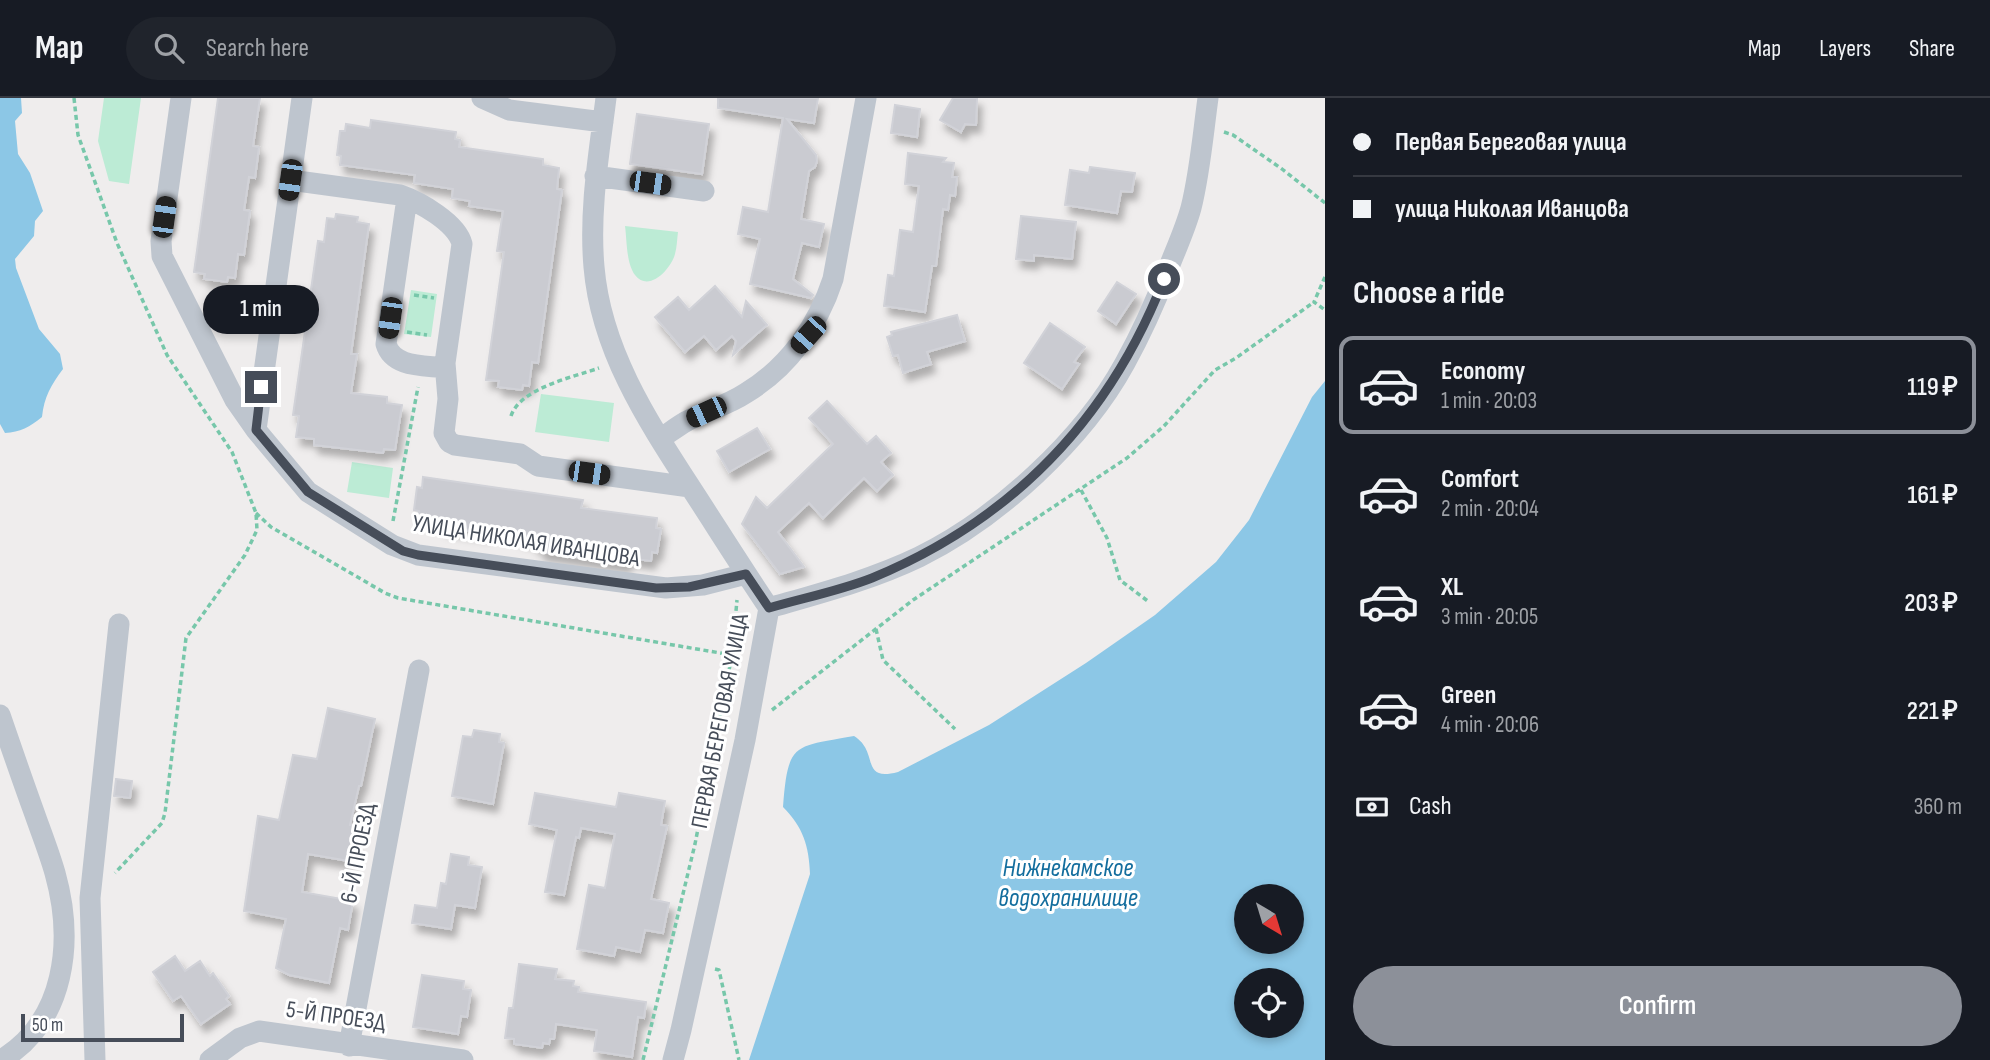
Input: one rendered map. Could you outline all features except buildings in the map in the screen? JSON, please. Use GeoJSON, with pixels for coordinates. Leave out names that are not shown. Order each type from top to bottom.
{"type":"FeatureCollection","features":[{"type":"Feature","properties":{"kind":"street","name":"УЛИЦА НИКОЛАЯ ИВАНЦОВА"},"geometry":{"type":"LineString","coordinates":[[181,98],[161,241],[162,256],[234,400],[306,490],[389,543],[418,555],[656,588],[689,587],[740,576]]}},
{"type":"Feature","properties":{"kind":"street"},"geometry":{"type":"LineString","coordinates":[[256,430],[302,98]]}},
{"type":"Feature","properties":{"kind":"street"},"geometry":{"type":"LineString","coordinates":[[606,98],[592,227],[594,267],[605,325],[618,361],[660,439],[740,576],[769,608]]}},
{"type":"Feature","properties":{"kind":"street"},"geometry":{"type":"LineString","coordinates":[[660,439],[686,422],[746,394],[779,367],[808,335],[833,279],[866,98]]}},
{"type":"Feature","properties":{"kind":"street","name":"ПЕРВАЯ БЕРЕГОВАЯ УЛИЦА"},"geometry":{"type":"LineString","coordinates":[[673,1060],[745,740],[769,608],[859,582],[921,556],[977,522],[1020,489],[1091,413],[1124,365],[1154,305],[1191,208],[1208,98]]}},
{"type":"Feature","properties":{"kind":"street"},"geometry":{"type":"LineString","coordinates":[[484,99],[509,110],[603,122]]}},
{"type":"Feature","properties":{"kind":"street"},"geometry":{"type":"LineString","coordinates":[[596,176],[704,191]]}},
{"type":"Feature","properties":{"kind":"street"},"geometry":{"type":"LineString","coordinates":[[290,180],[407,198],[451,225],[460,238],[462,244],[445,368],[449,395],[444,433],[449,442],[520,454],[538,466],[690,487]]}},
{"type":"Feature","properties":{"kind":"street"},"geometry":{"type":"LineString","coordinates":[[407,198],[386,344],[395,359],[445,368]]}},
{"type":"Feature","properties":{"kind":"street"},"geometry":{"type":"LineString","coordinates":[[95,1060],[90,898],[118,624]]}},
{"type":"Feature","properties":{"kind":"street","name":"6-Й ПРОЕЗД"},"geometry":{"type":"LineString","coordinates":[[349,1045],[419,670]]}},
{"type":"Feature","properties":{"kind":"street"},"geometry":{"type":"LineString","coordinates":[[0,715],[55,874],[63,911],[64,939],[53,1004],[38,1028],[1,1060]]}},
{"type":"Feature","properties":{"kind":"street","name":"5-Й ПРОЕЗД"},"geometry":{"type":"LineString","coordinates":[[210,1060],[240,1038],[260,1031],[463,1060]]}},
{"type":"Feature","properties":{"kind":"path"},"geometry":{"type":"LineString","coordinates":[[74,98],[78,135],[129,270],[168,358],[232,452],[256,513],[257,530],[246,555],[186,638],[162,823],[109,879]]}},
{"type":"Feature","properties":{"kind":"path"},"geometry":{"type":"LineString","coordinates":[[1204,127],[1233,135],[1325,203]]}},
{"type":"Feature","properties":{"kind":"path"},"geometry":{"type":"LineString","coordinates":[[745,740],[774,708],[913,600],[1081,490],[1145,443],[1215,370],[1314,302],[1325,277]]}},
{"type":"Feature","properties":{"kind":"path"},"geometry":{"type":"LineString","coordinates":[[393,292],[454,300]]}},
{"type":"Feature","properties":{"kind":"path"},"geometry":{"type":"LineString","coordinates":[[1314,302],[1325,310]]}},
{"type":"Feature","properties":{"kind":"path"},"geometry":{"type":"LineString","coordinates":[[403,327],[406,332],[434,335]]}},
{"type":"Feature","properties":{"kind":"path"},"geometry":{"type":"LineString","coordinates":[[511,416],[517,403],[528,394],[618,361]]}},
{"type":"Feature","properties":{"kind":"path"},"geometry":{"type":"LineString","coordinates":[[389,543],[422,364]]}},
{"type":"Feature","properties":{"kind":"path"},"geometry":{"type":"LineString","coordinates":[[1081,490],[1107,538],[1120,580],[1149,602]]}},
{"type":"Feature","properties":{"kind":"path"},"geometry":{"type":"LineString","coordinates":[[256,513],[271,527],[398,598],[732,655]]}},
{"type":"Feature","properties":{"kind":"path"},"geometry":{"type":"LineString","coordinates":[[643,1060],[695,844],[732,655],[740,576]]}},
{"type":"Feature","properties":{"kind":"path"},"geometry":{"type":"LineString","coordinates":[[876,629],[883,660],[955,729]]}},
{"type":"Feature","properties":{"kind":"path"},"geometry":{"type":"LineString","coordinates":[[712,968],[719,970],[738,1060]]}},
{"type":"Feature","properties":{"kind":"green space"},"geometry":{"type":"Polygon","coordinates":[[[104,98],[141,98],[129,184],[109,181],[98,141],[104,98]]]}},
{"type":"Feature","properties":{"kind":"green space"},"geometry":{"type":"Polygon","coordinates":[[[625,226],[678,232],[673,260],[659,277],[647,281],[635,275],[628,258],[625,226]]]}},
{"type":"Feature","properties":{"kind":"green space"},"geometry":{"type":"Polygon","coordinates":[[[411,290],[437,294],[431,337],[404,334],[411,290]]]}},
{"type":"Feature","properties":{"kind":"green space"},"geometry":{"type":"Polygon","coordinates":[[[541,394],[614,403],[609,442],[535,432],[541,394]]]}},
{"type":"Feature","properties":{"kind":"green space"},"geometry":{"type":"Polygon","coordinates":[[[352,462],[393,468],[389,498],[347,492],[352,462]]]}},
{"type":"Feature","properties":{"kind":"water"},"geometry":{"type":"Polygon","coordinates":[[[0,98],[21,98],[22,113],[15,121],[18,154],[30,173],[43,211],[35,221],[34,236],[15,259],[16,268],[39,329],[60,354],[63,369],[44,403],[42,417],[25,428],[5,433],[0,424],[0,98]]]}},
{"type":"Feature","properties":{"kind":"water","name":"Нижнекамское водохранилище"},"geometry":{"type":"Polygon","coordinates":[[[1325,381],[1325,1060],[749,1060],[810,874],[804,838],[796,822],[783,807],[788,770],[798,751],[806,746],[854,736],[862,743],[878,773],[898,772],[989,725],[1155,615],[1216,562],[1249,520],[1312,397],[1325,381]]]}},
{"type":"Feature","properties":{"kind":"route"},"geometry":{"type":"LineString","coordinates":[[261,387],[256,430],[303,488],[403,551],[656,588],[703,585],[746,574],[769,608],[859,582],[921,556],[977,522],[1020,489],[1091,413],[1124,365],[1164,279]]}}]}
